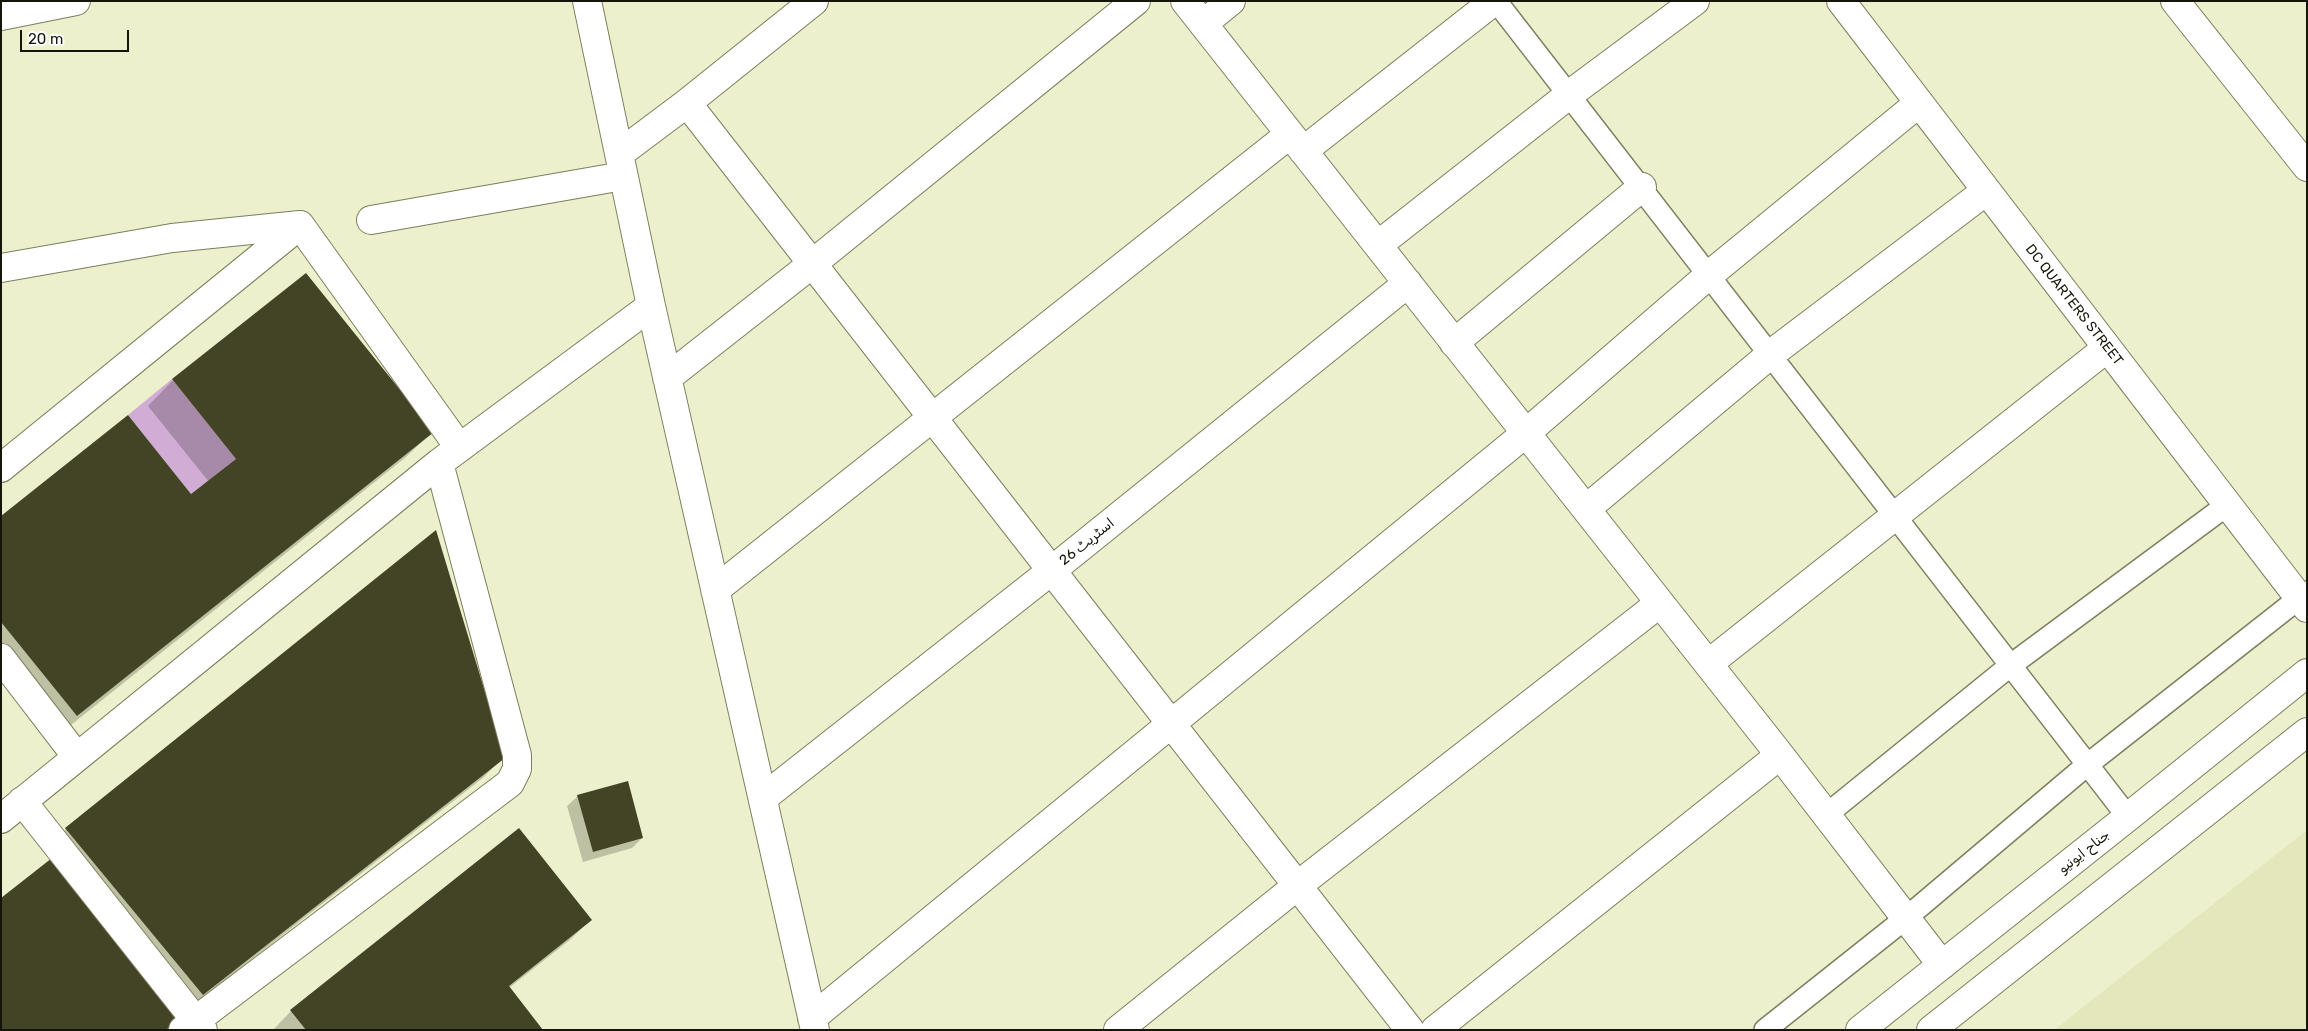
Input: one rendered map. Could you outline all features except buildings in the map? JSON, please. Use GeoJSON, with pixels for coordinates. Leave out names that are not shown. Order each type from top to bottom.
{"type":"FeatureCollection","features":[{"type":"Feature","properties":{"kind":"main road"},"geometry":{"type":"LineString","coordinates":[[1,16],[76,1]]}},
{"type":"Feature","properties":{"kind":"main road"},"geometry":{"type":"LineString","coordinates":[[587,1],[650,306],[813,1024],[1171,724],[1526,433],[1709,275],[1920,103]]}},
{"type":"Feature","properties":{"kind":"main road"},"geometry":{"type":"LineString","coordinates":[[372,220],[621,165],[687,103],[814,1]]}},
{"type":"Feature","properties":{"kind":"main road"},"geometry":{"type":"LineString","coordinates":[[667,378],[812,264],[1136,1]]}},
{"type":"Feature","properties":{"kind":"main road"},"geometry":{"type":"LineString","coordinates":[[1185,1],[1780,755],[1942,965]]}},
{"type":"Feature","properties":{"kind":"main road"},"geometry":{"type":"LineString","coordinates":[[1203,24],[1231,1]]}},
{"type":"Feature","properties":{"kind":"main road"},"geometry":{"type":"LineString","coordinates":[[715,590],[932,418],[1296,142],[1495,1]]}},
{"type":"Feature","properties":{"kind":"main road"},"geometry":{"type":"LineString","coordinates":[[1378,245],[1570,94],[1696,1]]}},
{"type":"Feature","properties":{"kind":"main road","name":"DC QUARTERS STREET"},"geometry":{"type":"LineString","coordinates":[[1841,1],[2228,505],[2304,600]]}},
{"type":"Feature","properties":{"kind":"main road"},"geometry":{"type":"LineString","coordinates":[[2175,1],[2307,167]]}},
{"type":"Feature","properties":{"kind":"main road"},"geometry":{"type":"LineString","coordinates":[[687,103],[1410,1030]]}},
{"type":"Feature","properties":{"kind":"main road"},"geometry":{"type":"LineString","coordinates":[[1454,343],[1642,187]]}},
{"type":"Feature","properties":{"kind":"main road"},"geometry":{"type":"LineString","coordinates":[[1586,509],[1771,354],[1986,191]]}},
{"type":"Feature","properties":{"kind":"main road"},"geometry":{"type":"LineString","coordinates":[[1,268],[172,238],[300,225]]}},
{"type":"Feature","properties":{"kind":"main road"},"geometry":{"type":"LineString","coordinates":[[22,802],[194,1026],[510,783],[517,768],[518,755],[449,455],[300,225]]}},
{"type":"Feature","properties":{"kind":"main road"},"geometry":{"type":"LineString","coordinates":[[1,468],[300,225]]}},
{"type":"Feature","properties":{"kind":"main road","name":"اسٹریٹ 26"},"geometry":{"type":"LineString","coordinates":[[763,798],[1051,571],[1408,283]]}},
{"type":"Feature","properties":{"kind":"main road"},"geometry":{"type":"LineString","coordinates":[[1,819],[449,455],[650,306]]}},
{"type":"Feature","properties":{"kind":"main road"},"geometry":{"type":"LineString","coordinates":[[1708,664],[2107,348]]}},
{"type":"Feature","properties":{"kind":"main road"},"geometry":{"type":"LineString","coordinates":[[1118,1030],[1297,886],[1660,603]]}},
{"type":"Feature","properties":{"kind":"main road"},"geometry":{"type":"LineString","coordinates":[[1,658],[77,757]]}},
{"type":"Feature","properties":{"kind":"main road","name":"جناح ایونیو"},"geometry":{"type":"LineString","coordinates":[[1860,1030],[2128,818],[2307,672]]}},
{"type":"Feature","properties":{"kind":"main road"},"geometry":{"type":"LineString","coordinates":[[1932,1030],[2307,732]]}},
{"type":"Feature","properties":{"kind":"main road"},"geometry":{"type":"LineString","coordinates":[[1435,1030],[1780,755]]}},
{"type":"Feature","properties":{"kind":"lane"},"geometry":{"type":"LineString","coordinates":[[1495,1],[1570,94],[2128,818]]}},
{"type":"Feature","properties":{"kind":"lane"},"geometry":{"type":"LineString","coordinates":[[1826,815],[2011,665],[2228,505]]}},
{"type":"Feature","properties":{"kind":"lane"},"geometry":{"type":"LineString","coordinates":[[1765,1030],[1906,918],[2087,764],[2304,600]]}},
{"type":"Feature","properties":{"kind":"shaded area"},"geometry":{"type":"Polygon","coordinates":[[[172,379],[236,459],[191,494],[128,415],[172,379]]]}},
{"type":"Feature","properties":{"kind":"shaded area"},"geometry":{"type":"Polygon","coordinates":[[[2307,830],[2307,1030],[2054,1030],[2307,830]]]}}]}
